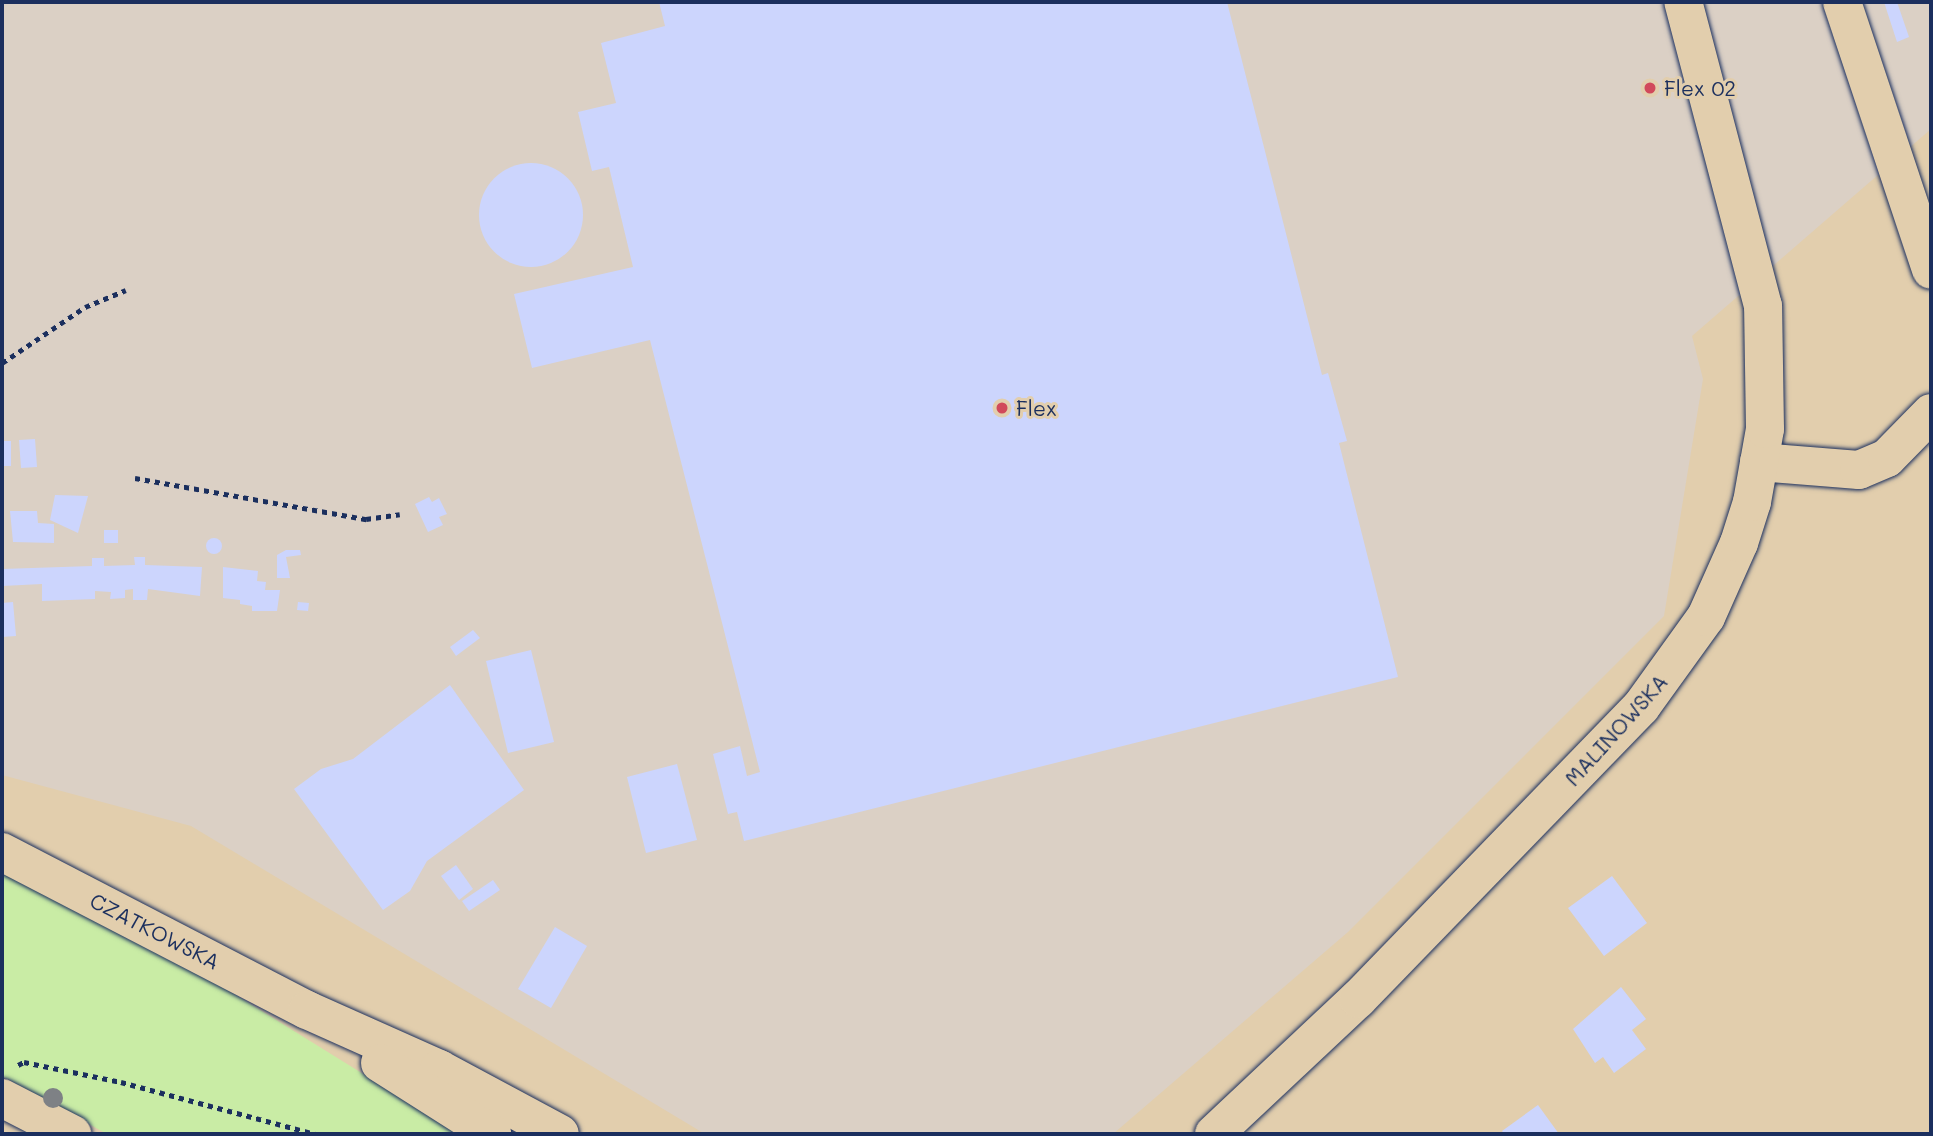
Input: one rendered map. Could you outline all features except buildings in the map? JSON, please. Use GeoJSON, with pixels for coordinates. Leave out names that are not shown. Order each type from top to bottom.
{"type":"FeatureCollection","features":[{"type":"Feature","properties":{"kind":"street","name":"MALINOWSKA"},"geometry":{"type":"LineString","coordinates":[[1214,1134],[1359,999],[1641,707],[1706,617],[1739,543],[1759,462],[1765,416],[1763,306],[1683,2]]}},
{"type":"Feature","properties":{"kind":"street"},"geometry":{"type":"LineString","coordinates":[[1842,2],[1931,270]]}},
{"type":"Feature","properties":{"kind":"street"},"geometry":{"type":"LineString","coordinates":[[1759,462],[1859,470],[1886,458],[1931,413]]}},
{"type":"Feature","properties":{"kind":"street","name":"CZATKOWSKA"},"geometry":{"type":"LineString","coordinates":[[2,852],[307,1010],[439,1069],[560,1134]]}},
{"type":"Feature","properties":{"kind":"street","name":"CZATKOWSKA"},"geometry":{"type":"LineString","coordinates":[[307,1010],[380,1063],[492,1134]]}},
{"type":"Feature","properties":{"kind":"street"},"geometry":{"type":"LineString","coordinates":[[7,1083],[72,1134]]}},
{"type":"Feature","properties":{"kind":"path"},"geometry":{"type":"LineString","coordinates":[[2,363],[85,307],[126,290]]}},
{"type":"Feature","properties":{"kind":"path"},"geometry":{"type":"LineString","coordinates":[[135,478],[366,519],[400,514]]}},
{"type":"Feature","properties":{"kind":"path"},"geometry":{"type":"LineString","coordinates":[[7,1083],[24,1062],[121,1082],[315,1134]]}},
{"type":"Feature","properties":{"kind":"shaded area"},"geometry":{"type":"Polygon","coordinates":[[[2,2],[1931,2],[1931,129],[1692,336],[1703,379],[1664,616],[1348,932],[1113,1134],[705,1134],[191,826],[2,775],[2,2]]]}},
{"type":"Feature","properties":{"kind":"green space"},"geometry":{"type":"Polygon","coordinates":[[[2,871],[194,969],[460,1134],[107,1134],[2,1076],[2,871]]]}},
{"type":"Feature","properties":{"kind":"place","name":"Flex 02"},"geometry":{"type":"Point","coordinates":[1650,88]}},
{"type":"Feature","properties":{"kind":"place","name":"Flex"},"geometry":{"type":"Point","coordinates":[1002,408]}}]}
